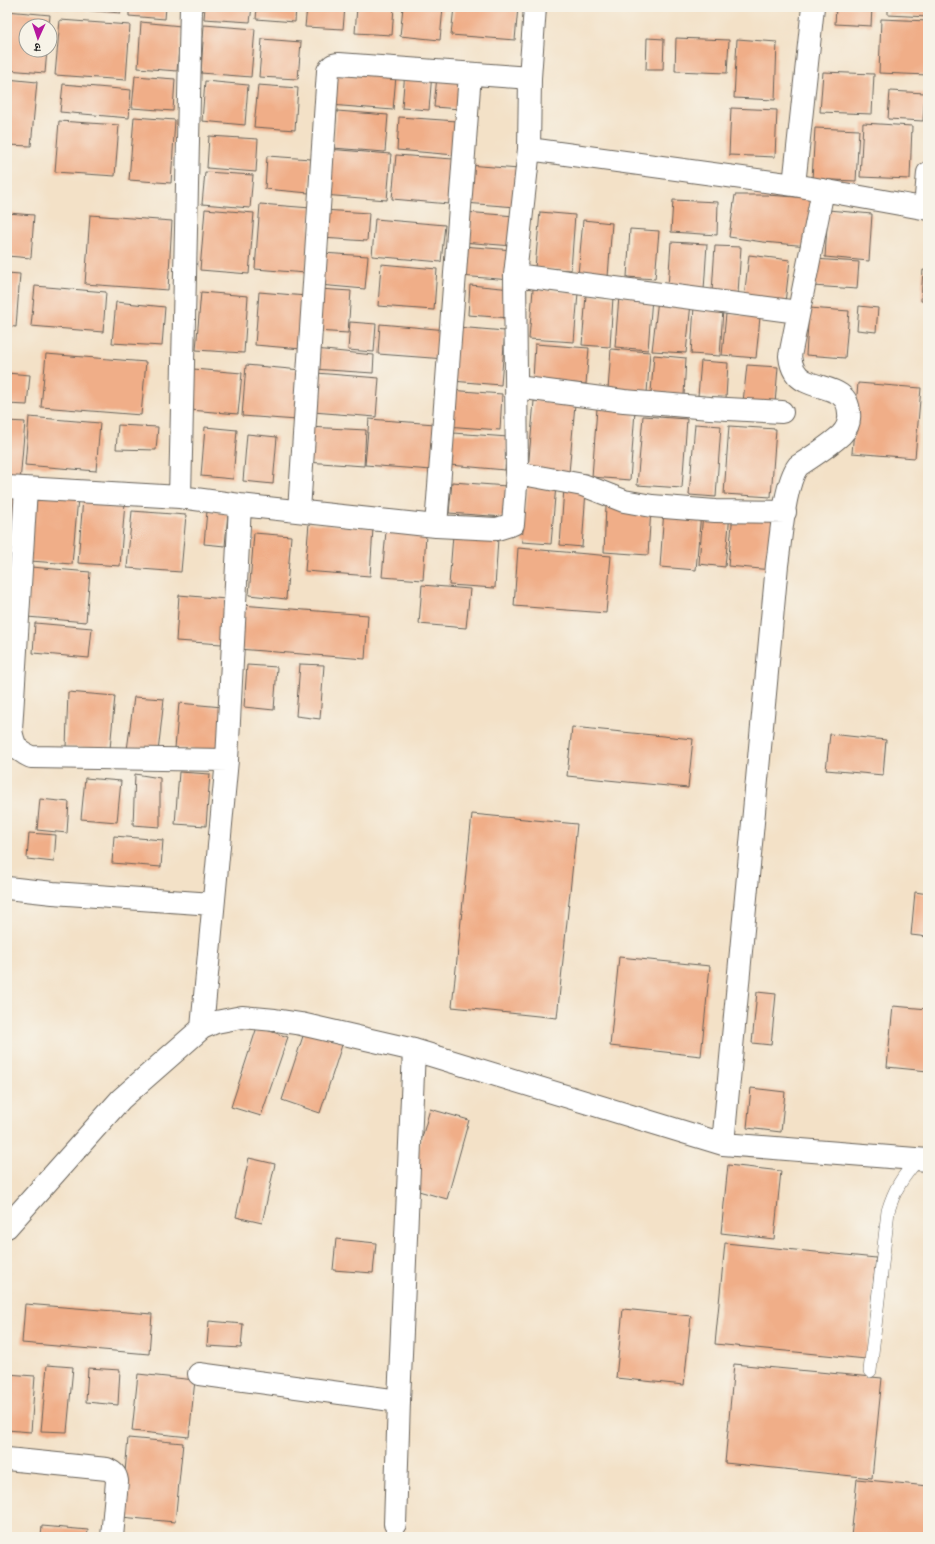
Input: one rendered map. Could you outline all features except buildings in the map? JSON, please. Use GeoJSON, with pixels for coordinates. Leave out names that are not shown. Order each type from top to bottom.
{"type":"FeatureCollection","features":[{"type":"Feature","properties":{"kind":"street"},"geometry":{"type":"LineString","coordinates":[[180,496],[191,7]]}},
{"type":"Feature","properties":{"kind":"street"},"geometry":{"type":"LineString","coordinates":[[227,760],[31,757],[20,752],[13,743],[11,730],[16,488],[180,496],[240,505],[436,526],[497,529],[513,524],[517,473],[515,275],[529,149],[530,78],[535,7]]}},
{"type":"Feature","properties":{"kind":"street"},"geometry":{"type":"LineString","coordinates":[[794,185],[813,7]]}},
{"type":"Feature","properties":{"kind":"street"},"geometry":{"type":"LineString","coordinates":[[299,511],[328,71],[330,67],[334,64],[339,64],[530,78]]}},
{"type":"Feature","properties":{"kind":"street"},"geometry":{"type":"LineString","coordinates":[[436,526],[470,74]]}},
{"type":"Feature","properties":{"kind":"street"},"geometry":{"type":"LineString","coordinates":[[529,149],[794,185],[926,209],[928,173]]}},
{"type":"Feature","properties":{"kind":"street"},"geometry":{"type":"LineString","coordinates":[[723,1144],[777,565],[785,512],[793,473],[798,466],[840,435],[850,419],[849,409],[844,398],[835,391],[805,381],[797,374],[791,364],[790,356],[823,190]]}},
{"type":"Feature","properties":{"kind":"street"},"geometry":{"type":"LineString","coordinates":[[515,275],[798,312]]}},
{"type":"Feature","properties":{"kind":"street"},"geometry":{"type":"LineString","coordinates":[[517,386],[624,401],[782,412]]}},
{"type":"Feature","properties":{"kind":"street"},"geometry":{"type":"LineString","coordinates":[[517,473],[583,485],[624,500],[652,506],[715,511],[785,512]]}},
{"type":"Feature","properties":{"kind":"street"},"geometry":{"type":"LineString","coordinates":[[202,1028],[227,760],[240,505]]}},
{"type":"Feature","properties":{"kind":"street"},"geometry":{"type":"LineString","coordinates":[[7,888],[53,894],[213,904]]}},
{"type":"Feature","properties":{"kind":"street"},"geometry":{"type":"LineString","coordinates":[[7,1227],[121,1099],[202,1028],[216,1022],[242,1017],[275,1020],[414,1050],[723,1144],[922,1160]]}},
{"type":"Feature","properties":{"kind":"street"},"geometry":{"type":"LineString","coordinates":[[395,1524],[414,1050]]}},
{"type":"Feature","properties":{"kind":"street"},"geometry":{"type":"LineString","coordinates":[[198,1374],[399,1401]]}},
{"type":"Feature","properties":{"kind":"street"},"geometry":{"type":"LineString","coordinates":[[7,1459],[107,1470],[113,1472],[117,1481],[112,1537]]}},
{"type":"Feature","properties":{"kind":"lane"},"geometry":{"type":"LineString","coordinates":[[870,1371],[888,1210],[893,1194],[900,1181],[922,1160]]}}]}
